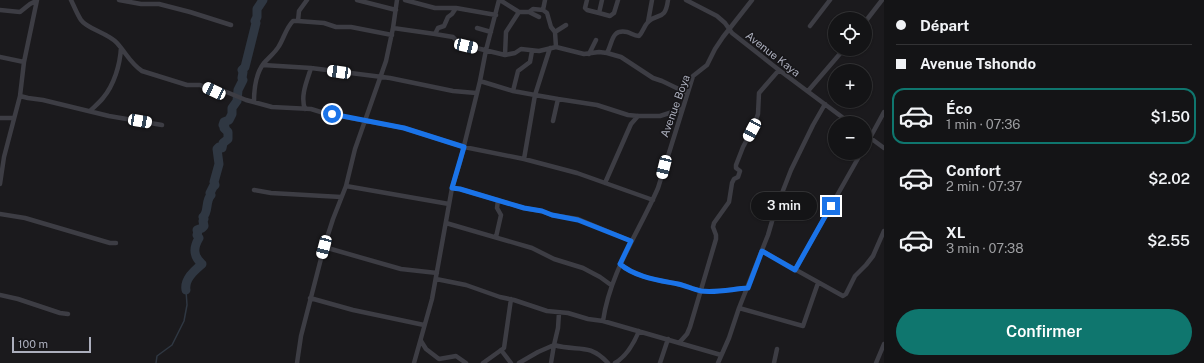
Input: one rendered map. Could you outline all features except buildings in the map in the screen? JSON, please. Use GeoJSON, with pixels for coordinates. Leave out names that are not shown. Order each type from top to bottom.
{"type":"FeatureCollection","features":[{"type":"Feature","properties":{"kind":"street"},"geometry":{"type":"LineString","coordinates":[[71,0],[81,20],[114,40],[136,68],[142,71],[187,85],[200,85],[217,92],[224,92],[254,102],[281,108],[305,109],[404,128],[464,147],[524,159],[577,173],[653,200]]}},
{"type":"Feature","properties":{"kind":"street"},"geometry":{"type":"LineString","coordinates":[[118,0],[140,4],[158,4],[231,25]]}},
{"type":"Feature","properties":{"kind":"street"},"geometry":{"type":"LineString","coordinates":[[298,21],[299,11],[307,0]]}},
{"type":"Feature","properties":{"kind":"street"},"geometry":{"type":"LineString","coordinates":[[357,0],[396,10]]}},
{"type":"Feature","properties":{"kind":"street"},"geometry":{"type":"LineString","coordinates":[[297,363],[301,336],[324,247],[332,219],[346,186],[355,149],[381,77],[392,35],[398,0]]}},
{"type":"Feature","properties":{"kind":"street"},"geometry":{"type":"LineString","coordinates":[[405,0],[435,8],[456,8],[496,15]]}},
{"type":"Feature","properties":{"kind":"street"},"geometry":{"type":"LineString","coordinates":[[414,363],[436,279],[452,188],[464,147],[499,0],[519,12],[529,12],[539,17]]}},
{"type":"Feature","properties":{"kind":"street"},"geometry":{"type":"LineString","coordinates":[[543,10],[545,0]]}},
{"type":"Feature","properties":{"kind":"street"},"geometry":{"type":"LineString","coordinates":[[587,0],[585,8],[587,10],[612,15],[618,0]]}},
{"type":"Feature","properties":{"kind":"street"},"geometry":{"type":"LineString","coordinates":[[599,13],[602,0]]}},
{"type":"Feature","properties":{"kind":"street"},"geometry":{"type":"LineString","coordinates":[[607,53],[614,35],[617,32],[628,32],[639,36],[647,23],[652,0]]}},
{"type":"Feature","properties":{"kind":"street"},"geometry":{"type":"LineString","coordinates":[[647,23],[662,15],[667,8],[668,0]]}},
{"type":"Feature","properties":{"kind":"street","name":"Avenue Kaya"},"geometry":{"type":"LineString","coordinates":[[686,0],[717,16],[729,29],[779,70],[841,116]]}},
{"type":"Feature","properties":{"kind":"street","name":"Avenue Boya"},"geometry":{"type":"LineString","coordinates":[[603,320],[611,285],[658,188],[693,75],[707,65],[715,49],[752,0]]}},
{"type":"Feature","properties":{"kind":"street"},"geometry":{"type":"LineString","coordinates":[[810,26],[830,0]]}},
{"type":"Feature","properties":{"kind":"street"},"geometry":{"type":"LineString","coordinates":[[872,13],[882,0]]}},
{"type":"Feature","properties":{"kind":"street"},"geometry":{"type":"LineString","coordinates":[[0,10],[20,12],[30,4],[37,1]]}},
{"type":"Feature","properties":{"kind":"street"},"geometry":{"type":"LineString","coordinates":[[0,184],[4,157],[8,149],[20,96],[24,62],[37,1]]}},
{"type":"Feature","properties":{"kind":"street"},"geometry":{"type":"LineString","coordinates":[[434,34],[438,28],[444,26],[448,17],[456,8]]}},
{"type":"Feature","properties":{"kind":"street"},"geometry":{"type":"LineString","coordinates":[[529,12],[533,9],[543,10],[547,13],[551,27],[555,32],[556,47]]}},
{"type":"Feature","properties":{"kind":"street"},"geometry":{"type":"LineString","coordinates":[[505,55],[506,32],[519,12]]}},
{"type":"Feature","properties":{"kind":"street"},"geometry":{"type":"LineString","coordinates":[[254,102],[256,82],[263,65],[275,53],[285,36],[288,27],[293,21],[324,23],[336,27],[351,27],[392,35]]}},
{"type":"Feature","properties":{"kind":"street"},"geometry":{"type":"LineString","coordinates":[[555,32],[566,25]]}},
{"type":"Feature","properties":{"kind":"street"},"geometry":{"type":"LineString","coordinates":[[393,28],[453,37],[460,44],[505,55],[516,53],[521,49],[532,51],[556,47],[584,54],[599,52],[607,53],[621,57],[654,78],[687,92]]}},
{"type":"Feature","properties":{"kind":"street"},"geometry":{"type":"LineString","coordinates":[[476,28],[491,32]]}},
{"type":"Feature","properties":{"kind":"street"},"geometry":{"type":"LineString","coordinates":[[589,54],[596,40]]}},
{"type":"Feature","properties":{"kind":"street"},"geometry":{"type":"LineString","coordinates":[[90,111],[104,98],[110,87],[118,63],[120,48]]}},
{"type":"Feature","properties":{"kind":"street"},"geometry":{"type":"LineString","coordinates":[[524,159],[535,95],[550,48]]}},
{"type":"Feature","properties":{"kind":"street"},"geometry":{"type":"LineString","coordinates":[[513,91],[518,71],[530,62],[532,51]]}},
{"type":"Feature","properties":{"kind":"street"},"geometry":{"type":"LineString","coordinates":[[808,92],[838,56]]}},
{"type":"Feature","properties":{"kind":"street"},"geometry":{"type":"LineString","coordinates":[[0,57],[24,62]]}},
{"type":"Feature","properties":{"kind":"street"},"geometry":{"type":"LineString","coordinates":[[263,65],[311,68],[381,77],[453,91],[476,93]]}},
{"type":"Feature","properties":{"kind":"street"},"geometry":{"type":"LineString","coordinates":[[305,109],[302,102],[311,68]]}},
{"type":"Feature","properties":{"kind":"street"},"geometry":{"type":"LineString","coordinates":[[679,343],[690,328],[716,239],[713,228],[714,223],[728,202],[732,183],[740,171],[736,168],[736,165],[758,114],[759,93],[779,70]]}},
{"type":"Feature","properties":{"kind":"street"},"geometry":{"type":"LineString","coordinates":[[480,81],[513,91],[596,105],[638,116],[660,116],[682,109]]}},
{"type":"Feature","properties":{"kind":"street"},"geometry":{"type":"LineString","coordinates":[[20,96],[162,125]]}},
{"type":"Feature","properties":{"kind":"street"},"geometry":{"type":"LineString","coordinates":[[553,121],[558,99]]}},
{"type":"Feature","properties":{"kind":"street"},"geometry":{"type":"LineString","coordinates":[[718,363],[762,251],[775,210],[791,170],[825,104]]}},
{"type":"Feature","properties":{"kind":"street"},"geometry":{"type":"LineString","coordinates":[[872,134],[884,112]]}},
{"type":"Feature","properties":{"kind":"street"},"geometry":{"type":"LineString","coordinates":[[605,183],[631,124],[638,116]]}},
{"type":"Feature","properties":{"kind":"street"},"geometry":{"type":"LineString","coordinates":[[0,118],[14,118]]}},
{"type":"Feature","properties":{"kind":"street"},"geometry":{"type":"LineString","coordinates":[[872,139],[884,148]]}},
{"type":"Feature","properties":{"kind":"street"},"geometry":{"type":"LineString","coordinates":[[795,270],[858,160]]}},
{"type":"Feature","properties":{"kind":"street"},"geometry":{"type":"LineString","coordinates":[[346,186],[449,204]]}},
{"type":"Feature","properties":{"kind":"street"},"geometry":{"type":"LineString","coordinates":[[452,188],[524,208],[578,220],[631,241]]}},
{"type":"Feature","properties":{"kind":"street"},"geometry":{"type":"LineString","coordinates":[[254,190],[271,193],[341,197]]}},
{"type":"Feature","properties":{"kind":"street"},"geometry":{"type":"LineString","coordinates":[[496,238],[501,215],[498,208],[498,200]]}},
{"type":"Feature","properties":{"kind":"street"},"geometry":{"type":"LineString","coordinates":[[0,214],[14,215],[110,243],[116,243]]}},
{"type":"Feature","properties":{"kind":"street"},"geometry":{"type":"LineString","coordinates":[[446,223],[532,248],[554,259],[583,268],[611,285]]}},
{"type":"Feature","properties":{"kind":"street"},"geometry":{"type":"LineString","coordinates":[[762,251],[843,296],[846,294],[852,281],[872,256],[884,231]]}},
{"type":"Feature","properties":{"kind":"street"},"geometry":{"type":"LineString","coordinates":[[324,247],[401,269],[437,273]]}},
{"type":"Feature","properties":{"kind":"street"},"geometry":{"type":"LineString","coordinates":[[620,264],[628,270],[659,281],[678,284],[701,291],[748,288]]}},
{"type":"Feature","properties":{"kind":"street"},"geometry":{"type":"LineString","coordinates":[[436,279],[466,285],[547,311],[568,313],[588,319],[603,320],[721,356]]}},
{"type":"Feature","properties":{"kind":"street"},"geometry":{"type":"LineString","coordinates":[[739,308],[803,326],[805,325],[818,283]]}},
{"type":"Feature","properties":{"kind":"street"},"geometry":{"type":"LineString","coordinates":[[0,295],[68,314]]}},
{"type":"Feature","properties":{"kind":"street"},"geometry":{"type":"LineString","coordinates":[[310,298],[360,312],[424,325]]}},
{"type":"Feature","properties":{"kind":"street"},"geometry":{"type":"LineString","coordinates":[[483,363],[501,350],[504,346],[511,299]]}},
{"type":"Feature","properties":{"kind":"street"},"geometry":{"type":"LineString","coordinates":[[551,363],[558,328],[559,313]]}},
{"type":"Feature","properties":{"kind":"street"},"geometry":{"type":"LineString","coordinates":[[615,363],[625,355],[635,340],[639,330]]}},
{"type":"Feature","properties":{"kind":"street"},"geometry":{"type":"LineString","coordinates":[[660,363],[668,339]]}},
{"type":"Feature","properties":{"kind":"street"},"geometry":{"type":"LineString","coordinates":[[421,340],[426,349],[440,359],[456,356],[466,363]]}},
{"type":"Feature","properties":{"kind":"street"},"geometry":{"type":"LineString","coordinates":[[876,363],[884,344]]}},
{"type":"Feature","properties":{"kind":"street"},"geometry":{"type":"LineString","coordinates":[[519,363],[554,345],[588,349],[601,355],[608,363]]}},
{"type":"Feature","properties":{"kind":"street"},"geometry":{"type":"LineString","coordinates":[[418,352],[426,349]]}},
{"type":"Feature","properties":{"kind":"street"},"geometry":{"type":"LineString","coordinates":[[774,363],[777,349]]}},
{"type":"Feature","properties":{"kind":"street"},"geometry":{"type":"LineString","coordinates":[[501,350],[511,363]]}},
{"type":"Feature","properties":{"kind":"waterway"},"geometry":{"type":"LineString","coordinates":[[186,290],[188,279],[202,264],[197,258],[195,252],[199,238],[197,235],[197,230],[204,226],[203,217],[211,195],[210,193],[215,185],[214,182],[219,164],[217,149],[219,147],[222,148],[223,143],[228,139],[228,132],[223,125],[224,122],[229,120],[232,114],[232,108],[237,101],[238,90],[243,80],[242,70],[245,67],[256,23],[257,9],[263,0]]}},
{"type":"Feature","properties":{"kind":"waterway"},"geometry":{"type":"LineString","coordinates":[[156,363],[157,356],[172,345],[184,321],[187,305],[186,290]]}},
{"type":"Feature","properties":{"kind":"route"},"geometry":{"type":"LineString","coordinates":[[332,114],[404,128],[424,133],[464,147],[452,188],[507,202],[524,208],[578,220],[608,231],[631,241],[620,264],[628,270],[659,281],[678,284],[701,291],[748,288],[762,251],[795,270],[831,206]]}}]}
